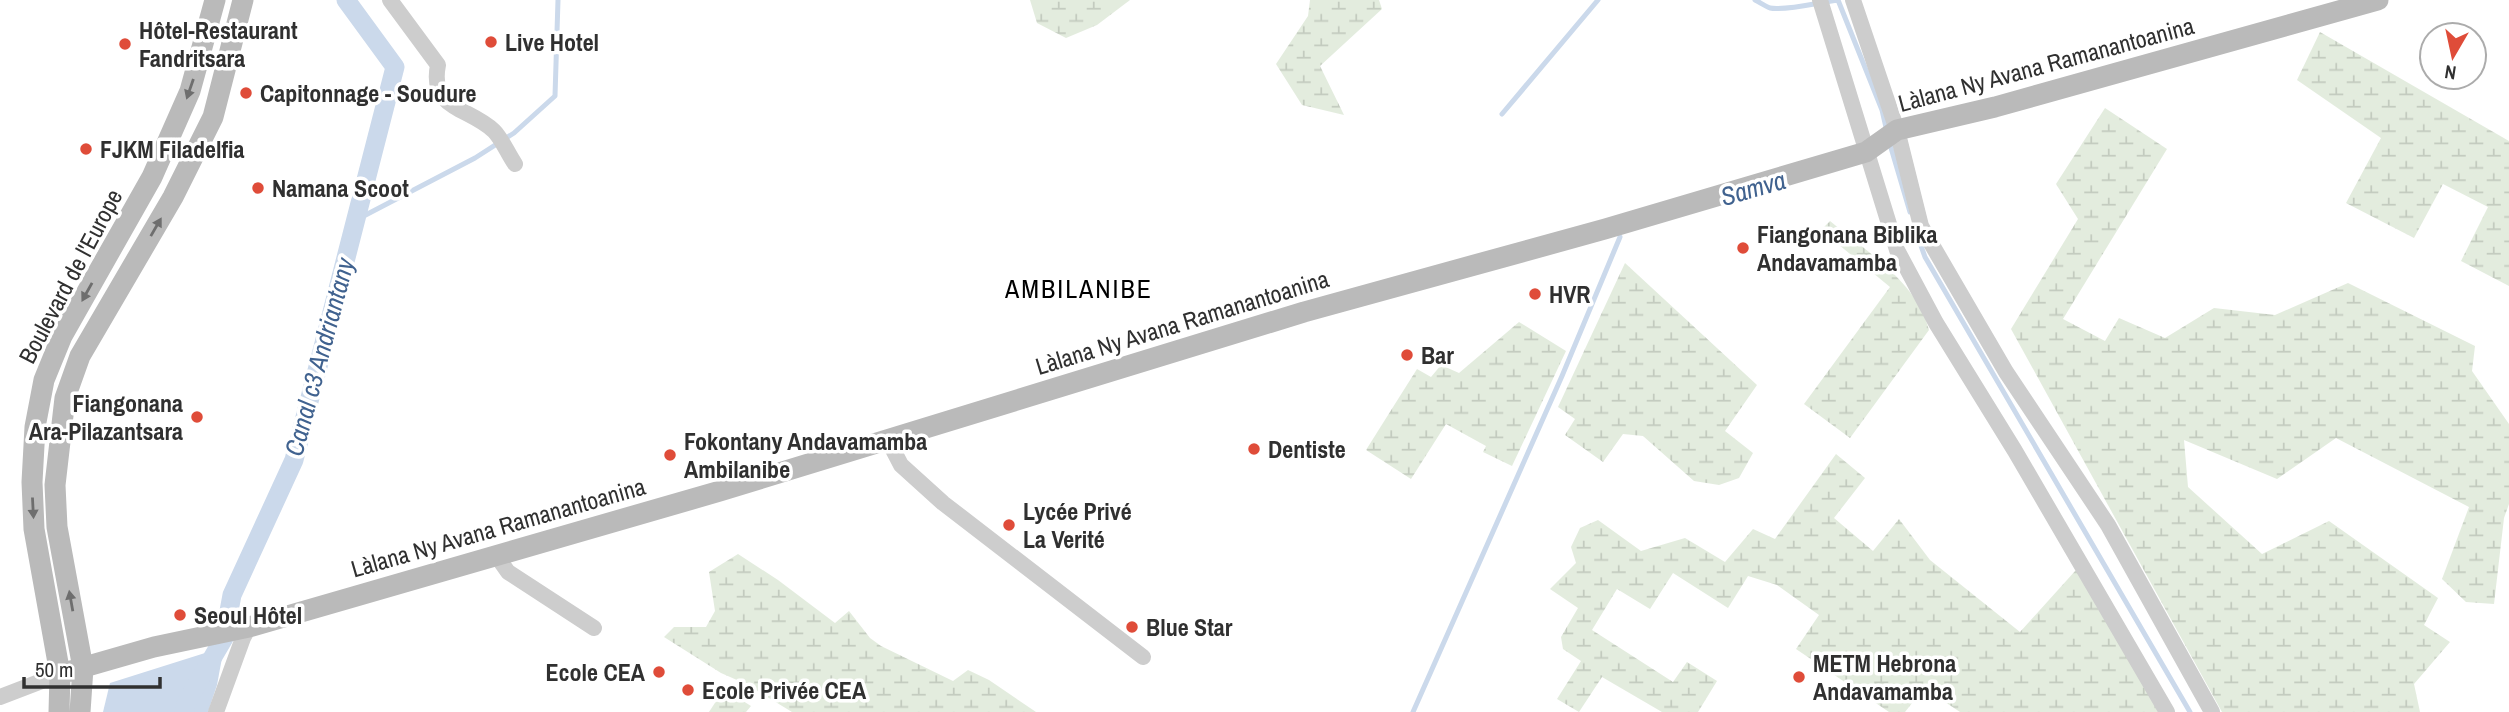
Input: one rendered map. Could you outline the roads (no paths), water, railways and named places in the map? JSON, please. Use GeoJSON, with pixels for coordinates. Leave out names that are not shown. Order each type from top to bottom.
{"type":"FeatureCollection","features":[{"type":"Feature","properties":{"kind":"street","name":"Boulevard de l'Europe"},"geometry":{"type":"LineString","coordinates":[[59,712],[60,674],[34,529],[32,482],[35,428],[44,380],[62,336],[152,177],[190,91],[215,0]]}},
{"type":"Feature","properties":{"kind":"street","name":"Boulevard de l'Europe"},"geometry":{"type":"LineString","coordinates":[[80,712],[83,668],[57,527],[55,485],[65,398],[80,356],[173,197],[213,117],[243,0]]}},
{"type":"Feature","properties":{"kind":"street"},"geometry":{"type":"LineString","coordinates":[[390,0],[438,65],[435,80],[443,99],[494,132],[511,159]]}},
{"type":"Feature","properties":{"kind":"street"},"geometry":{"type":"LineString","coordinates":[[1820,0],[1897,250],[1936,323],[2022,463],[2167,712]]}},
{"type":"Feature","properties":{"kind":"street"},"geometry":{"type":"LineString","coordinates":[[1853,0],[1897,130],[1921,226],[2006,372],[2108,525],[2213,712]]}},
{"type":"Feature","properties":{"kind":"street","name":"Làlana Ny Avana Ramanantoanina"},"geometry":{"type":"LineString","coordinates":[[0,698],[60,674],[154,647],[224,634],[720,491],[1304,312],[1605,229],[1866,152],[1897,130],[1995,107],[2378,0]]}},
{"type":"Feature","properties":{"kind":"street"},"geometry":{"type":"LineString","coordinates":[[888,440],[901,466],[943,503],[1143,657]]}},
{"type":"Feature","properties":{"kind":"street"},"geometry":{"type":"LineString","coordinates":[[496,555],[508,572],[594,628]]}},
{"type":"Feature","properties":{"kind":"street"},"geometry":{"type":"LineString","coordinates":[[216,712],[249,627]]}},
{"type":"Feature","properties":{"kind":"water"},"geometry":{"type":"Polygon","coordinates":[[[224,647],[217,685],[208,712],[103,712],[110,683],[224,647]]]}},
{"type":"Feature","properties":{"kind":"waterway","name":"Canal c3 Andriantany"},"geometry":{"type":"LineString","coordinates":[[184,712],[187,701],[224,638],[232,595],[294,460],[395,67],[346,0]]}},
{"type":"Feature","properties":{"kind":"waterway"},"geometry":{"type":"LineString","coordinates":[[356,220],[475,158],[514,133],[555,96],[558,0]]}},
{"type":"Feature","properties":{"kind":"waterway"},"geometry":{"type":"LineString","coordinates":[[1502,114],[1598,0]]}},
{"type":"Feature","properties":{"kind":"waterway"},"geometry":{"type":"LineString","coordinates":[[1755,0],[1777,9],[1838,0],[1882,110],[1887,132]]}},
{"type":"Feature","properties":{"kind":"waterway"},"geometry":{"type":"LineString","coordinates":[[1889,141],[1910,212]]}},
{"type":"Feature","properties":{"kind":"waterway"},"geometry":{"type":"LineString","coordinates":[[1916,232],[1925,257],[2190,712]]}},
{"type":"Feature","properties":{"kind":"waterway"},"geometry":{"type":"LineString","coordinates":[[1413,712],[1562,376],[1620,237]]}},
{"type":"Feature","properties":{"kind":"place","name":"Live Hotel"},"geometry":{"type":"Point","coordinates":[491,42]}},
{"type":"Feature","properties":{"kind":"place","name":"Hôtel-Restaurant Fandritsara"},"geometry":{"type":"Point","coordinates":[125,44]}},
{"type":"Feature","properties":{"kind":"place","name":"Capitonnage - Soudure"},"geometry":{"type":"Point","coordinates":[246,93]}},
{"type":"Feature","properties":{"kind":"place","name":"FJKM Filadelfia"},"geometry":{"type":"Point","coordinates":[86,149]}},
{"type":"Feature","properties":{"kind":"place","name":"Namana Scoot"},"geometry":{"type":"Point","coordinates":[258,188]}},
{"type":"Feature","properties":{"kind":"place","name":"Fiangonana Biblika Andavamamba"},"geometry":{"type":"Point","coordinates":[1743,248]}},
{"type":"Feature","properties":{"kind":"place","name":"HVR"},"geometry":{"type":"Point","coordinates":[1535,294]}},
{"type":"Feature","properties":{"kind":"place","name":"Bar"},"geometry":{"type":"Point","coordinates":[1407,355]}},
{"type":"Feature","properties":{"kind":"place","name":"Fiangonana Ara-Pilazantsara"},"geometry":{"type":"Point","coordinates":[197,417]}},
{"type":"Feature","properties":{"kind":"place","name":"Dentiste"},"geometry":{"type":"Point","coordinates":[1254,449]}},
{"type":"Feature","properties":{"kind":"place","name":"Fokontany Andavamamba Ambilanibe"},"geometry":{"type":"Point","coordinates":[670,455]}},
{"type":"Feature","properties":{"kind":"place","name":"Lycée Privé La Verité"},"geometry":{"type":"Point","coordinates":[1009,525]}},
{"type":"Feature","properties":{"kind":"place","name":"Seoul Hôtel"},"geometry":{"type":"Point","coordinates":[180,615]}},
{"type":"Feature","properties":{"kind":"place","name":"Blue Star"},"geometry":{"type":"Point","coordinates":[1132,627]}},
{"type":"Feature","properties":{"kind":"place","name":"Ecole CEA"},"geometry":{"type":"Point","coordinates":[659,672]}},
{"type":"Feature","properties":{"kind":"place","name":"METM Hebrona Andavamamba"},"geometry":{"type":"Point","coordinates":[1799,677]}},
{"type":"Feature","properties":{"kind":"place","name":"Ecole Privée CEA"},"geometry":{"type":"Point","coordinates":[688,690]}},
{"type":"Feature","properties":{"kind":"district","name":"AMBILANIBE"},"geometry":{"type":"Point","coordinates":[1079,288]}},
{"type":"Feature","properties":{"kind":"water label","name":"Samva"},"geometry":{"type":"Point","coordinates":[1753,188]}}]}
